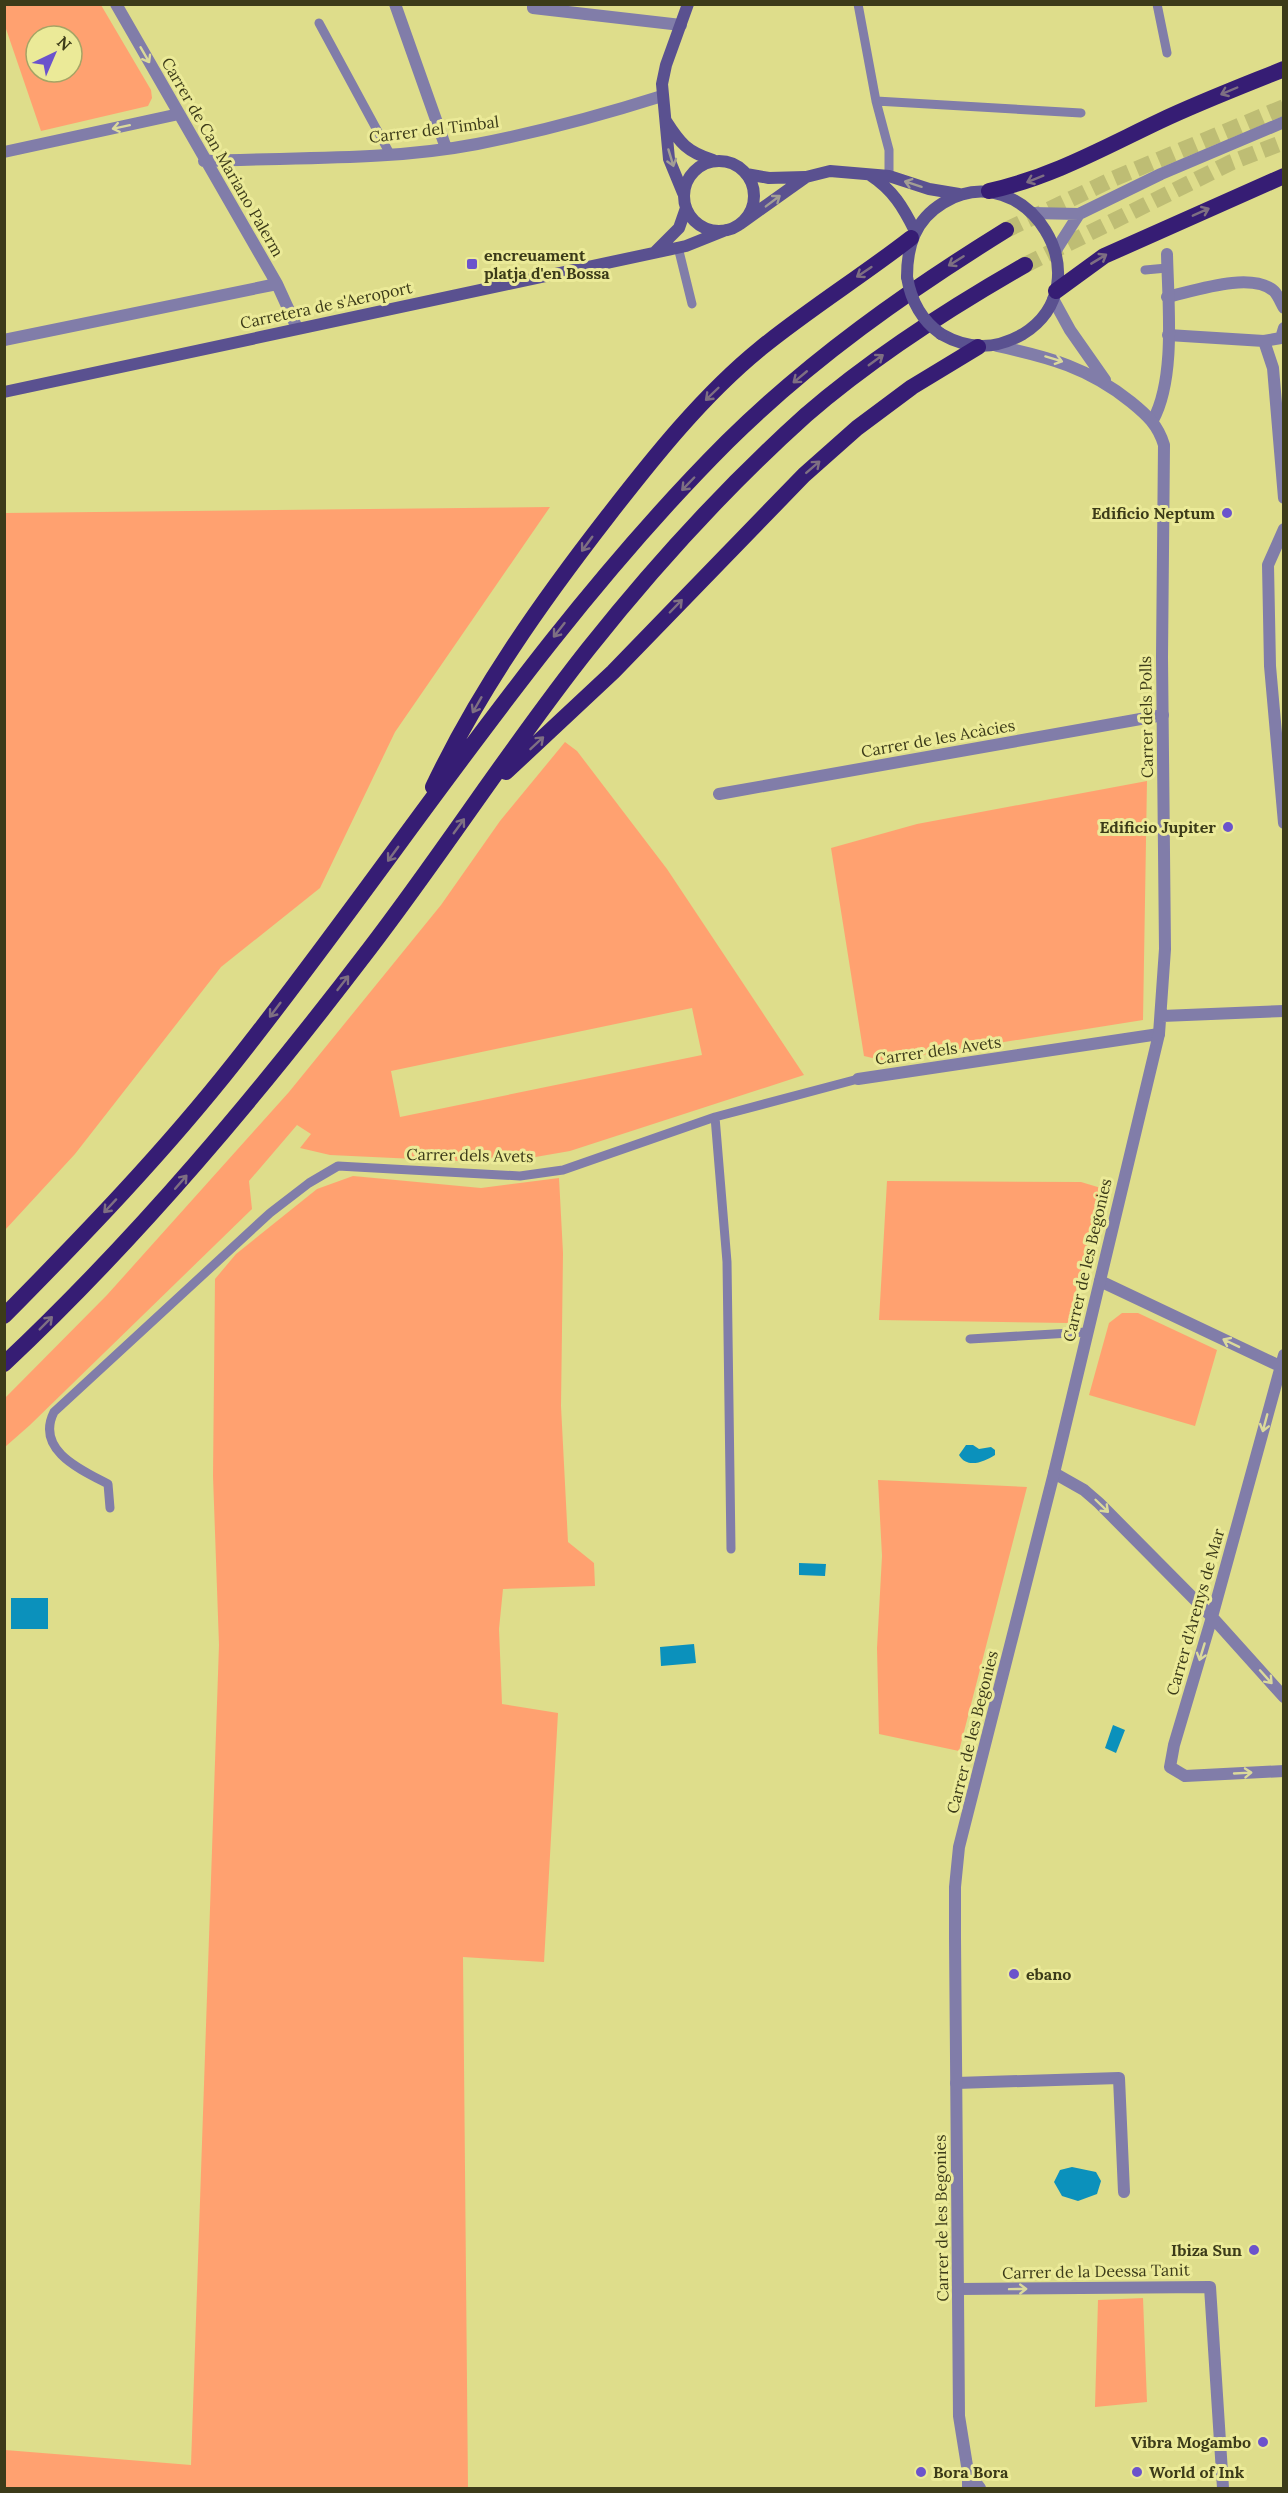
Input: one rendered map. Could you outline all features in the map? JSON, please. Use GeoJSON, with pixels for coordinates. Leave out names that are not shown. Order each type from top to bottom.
{"type":"FeatureCollection","features":[{"type":"Feature","properties":{"kind":"highway"},"geometry":{"type":"LineString","coordinates":[[990,191],[1025,183],[1060,169],[1163,120],[1284,69]]}},
{"type":"Feature","properties":{"kind":"highway"},"geometry":{"type":"LineString","coordinates":[[1054,295],[1104,256],[1284,176]]}},
{"type":"Feature","properties":{"kind":"highway"},"geometry":{"type":"LineString","coordinates":[[4,1316],[151,1164],[234,1063],[562,626],[631,545],[728,442],[814,364],[883,310],[1006,230]]}},
{"type":"Feature","properties":{"kind":"highway"},"geometry":{"type":"LineString","coordinates":[[415,824],[446,760],[496,673],[555,588],[644,469],[697,410],[759,349],[913,235]]}},
{"type":"Feature","properties":{"kind":"highway"},"geometry":{"type":"LineString","coordinates":[[4,1364],[82,1287],[178,1186],[294,1046],[587,651],[634,593],[752,466],[808,414],[851,379],[961,302],[1025,265]]}},
{"type":"Feature","properties":{"kind":"highway"},"geometry":{"type":"LineString","coordinates":[[479,798],[613,672],[804,475],[857,428],[912,387],[978,347]]}},
{"type":"Feature","properties":{"kind":"main road"},"geometry":{"type":"LineString","coordinates":[[688,4],[666,65],[662,96],[669,159],[683,193],[686,208],[695,222],[702,227],[716,231],[726,230],[740,224],[806,177]]}},
{"type":"Feature","properties":{"kind":"main road"},"geometry":{"type":"LineString","coordinates":[[666,121],[686,148],[698,155],[736,165],[746,174],[754,195],[748,215],[740,224]]}},
{"type":"Feature","properties":{"kind":"main road"},"geometry":{"type":"LineString","coordinates":[[683,193],[693,171],[714,160]]}},
{"type":"Feature","properties":{"kind":"main road"},"geometry":{"type":"LineString","coordinates":[[746,174],[769,178],[806,177],[830,171],[866,173],[889,176],[929,189],[960,194]]}},
{"type":"Feature","properties":{"kind":"main road"},"geometry":{"type":"LineString","coordinates":[[866,173],[885,184],[902,204],[913,235],[907,277],[911,296],[925,320],[941,334],[952,340],[978,347],[997,346],[1036,324],[1054,295],[1058,267],[1056,250],[1047,231],[1021,204],[990,191],[960,194],[937,206],[913,235]]}},
{"type":"Feature","properties":{"kind":"main road"},"geometry":{"type":"LineString","coordinates":[[655,252],[679,228],[686,208]]}},
{"type":"Feature","properties":{"kind":"main road","name":"Carretera de s'Aeroport"},"geometry":{"type":"LineString","coordinates":[[4,392],[678,247],[726,230]]}},
{"type":"Feature","properties":{"kind":"street","name":"Carrer de Can Mariano Palerm"},"geometry":{"type":"LineString","coordinates":[[116,4],[277,284],[297,328]]}},
{"type":"Feature","properties":{"kind":"street"},"geometry":{"type":"LineString","coordinates":[[394,4],[446,148]]}},
{"type":"Feature","properties":{"kind":"street"},"geometry":{"type":"LineString","coordinates":[[533,4],[533,8],[681,25]]}},
{"type":"Feature","properties":{"kind":"street","name":"Carrer del Timbal"},"geometry":{"type":"LineString","coordinates":[[204,160],[390,154],[476,144],[662,96]]}},
{"type":"Feature","properties":{"kind":"street"},"geometry":{"type":"LineString","coordinates":[[4,152],[178,114]]}},
{"type":"Feature","properties":{"kind":"street"},"geometry":{"type":"LineString","coordinates":[[1032,213],[1079,214],[1161,174],[1284,122]]}},
{"type":"Feature","properties":{"kind":"street"},"geometry":{"type":"LineString","coordinates":[[1056,250],[1079,214]]}},
{"type":"Feature","properties":{"kind":"street"},"geometry":{"type":"LineString","coordinates":[[1153,420],[1161,406],[1165,388],[1168,335],[1167,254]]}},
{"type":"Feature","properties":{"kind":"street"},"geometry":{"type":"LineString","coordinates":[[1167,297],[1223,284],[1250,282],[1274,291],[1284,308]]}},
{"type":"Feature","properties":{"kind":"street","name":"Carretera de s'Aeroport"},"geometry":{"type":"LineString","coordinates":[[4,340],[277,284]]}},
{"type":"Feature","properties":{"kind":"street","name":"Carrer dels Polls"},"geometry":{"type":"LineString","coordinates":[[1054,295],[1070,330],[1108,383]]}},
{"type":"Feature","properties":{"kind":"street"},"geometry":{"type":"LineString","coordinates":[[1168,335],[1264,341],[1281,338],[1284,328]]}},
{"type":"Feature","properties":{"kind":"street"},"geometry":{"type":"LineString","coordinates":[[1264,341],[1273,368],[1284,498]]}},
{"type":"Feature","properties":{"kind":"street","name":"Carrer dels Polls"},"geometry":{"type":"LineString","coordinates":[[997,346],[1067,363],[1108,383],[1153,420],[1164,445],[1165,949],[1162,1016]]}},
{"type":"Feature","properties":{"kind":"street"},"geometry":{"type":"LineString","coordinates":[[1284,529],[1268,565],[1270,666],[1284,823]]}},
{"type":"Feature","properties":{"kind":"street","name":"Carrer de les Acàcies"},"geometry":{"type":"LineString","coordinates":[[719,794],[1163,715]]}},
{"type":"Feature","properties":{"kind":"street"},"geometry":{"type":"LineString","coordinates":[[1162,1016],[1284,1011]]}},
{"type":"Feature","properties":{"kind":"street","name":"Carrer de les Begonies"},"geometry":{"type":"LineString","coordinates":[[968,2488],[968,2472],[959,2416],[955,1887],[959,1847],[1054,1473],[1162,1016]]}},
{"type":"Feature","properties":{"kind":"street","name":"Carrer dels Avets"},"geometry":{"type":"LineString","coordinates":[[858,1079],[1159,1034]]}},
{"type":"Feature","properties":{"kind":"street"},"geometry":{"type":"LineString","coordinates":[[1100,1281],[1282,1363]]}},
{"type":"Feature","properties":{"kind":"street","name":"Carrer d'Arenys de Mar"},"geometry":{"type":"LineString","coordinates":[[1282,1363],[1212,1617],[1173,1745],[1170,1767],[1185,1776],[1284,1771]]}},
{"type":"Feature","properties":{"kind":"street"},"geometry":{"type":"LineString","coordinates":[[1054,1473],[1084,1490],[1099,1503],[1212,1617],[1284,1697]]}},
{"type":"Feature","properties":{"kind":"street"},"geometry":{"type":"LineString","coordinates":[[956,2083],[1119,2078],[1124,2192]]}},
{"type":"Feature","properties":{"kind":"street","name":"Carrer de la Deessa Tanit"},"geometry":{"type":"LineString","coordinates":[[959,2289],[1210,2287],[1209,2339],[1223,2488]]}},
{"type":"Feature","properties":{"kind":"street"},"geometry":{"type":"LineString","coordinates":[[968,2472],[980,2488]]}},
{"type":"Feature","properties":{"kind":"lane"},"geometry":{"type":"LineString","coordinates":[[858,4],[876,101],[889,150],[889,176]]}},
{"type":"Feature","properties":{"kind":"lane"},"geometry":{"type":"LineString","coordinates":[[1157,4],[1167,53]]}},
{"type":"Feature","properties":{"kind":"lane"},"geometry":{"type":"LineString","coordinates":[[320,23],[390,154]]}},
{"type":"Feature","properties":{"kind":"lane"},"geometry":{"type":"LineString","coordinates":[[876,101],[1081,113]]}},
{"type":"Feature","properties":{"kind":"lane"},"geometry":{"type":"LineString","coordinates":[[678,247],[692,304]]}},
{"type":"Feature","properties":{"kind":"lane"},"geometry":{"type":"LineString","coordinates":[[1145,270],[1167,268]]}},
{"type":"Feature","properties":{"kind":"lane","name":"Carrer dels Avets"},"geometry":{"type":"LineString","coordinates":[[110,1508],[108,1484],[61,1457],[54,1446],[50,1421],[54,1412],[270,1213],[309,1183],[339,1166],[520,1176],[563,1170],[716,1117],[858,1079]]}},
{"type":"Feature","properties":{"kind":"lane"},"geometry":{"type":"LineString","coordinates":[[716,1117],[727,1262],[731,1549]]}},
{"type":"Feature","properties":{"kind":"lane"},"geometry":{"type":"LineString","coordinates":[[970,1339],[1087,1332]]}},
{"type":"Feature","properties":{"kind":"shaded area"},"geometry":{"type":"Polygon","coordinates":[[[4,5],[101,5],[151,90],[152,98],[148,106],[41,131],[25,84],[84,84],[84,24],[24,24],[24,81],[5,26],[4,5]]]}},
{"type":"Feature","properties":{"kind":"shaded area"},"geometry":{"type":"Polygon","coordinates":[[[550,507],[395,732],[320,888],[221,967],[75,1154],[5,1230],[5,513],[550,507]]]}},
{"type":"Feature","properties":{"kind":"shaded area"},"geometry":{"type":"Polygon","coordinates":[[[565,742],[577,751],[667,869],[804,1075],[570,1151],[500,1163],[330,1155],[300,1148],[311,1134],[297,1125],[249,1181],[252,1209],[5,1447],[5,1398],[107,1295],[289,1092],[441,905],[500,821],[565,742]],[[692,1008],[391,1071],[400,1117],[702,1055],[692,1008]]]}},
{"type":"Feature","properties":{"kind":"shaded area"},"geometry":{"type":"Polygon","coordinates":[[[1147,781],[1143,1020],[885,1061],[864,1056],[831,848],[917,824],[1147,781]]]}},
{"type":"Feature","properties":{"kind":"shaded area"},"geometry":{"type":"Polygon","coordinates":[[[353,1176],[481,1188],[559,1178],[563,1253],[561,1406],[568,1542],[594,1563],[595,1586],[503,1589],[499,1629],[502,1704],[558,1713],[544,1962],[463,1957],[468,2488],[5,2488],[5,2450],[191,2465],[219,1645],[213,1476],[215,1279],[236,1254],[317,1189],[353,1176]]]}},
{"type":"Feature","properties":{"kind":"shaded area"},"geometry":{"type":"Polygon","coordinates":[[[887,1181],[1081,1182],[1101,1188],[1068,1323],[879,1320],[887,1181]]]}},
{"type":"Feature","properties":{"kind":"shaded area"},"geometry":{"type":"Polygon","coordinates":[[[1122,1313],[1138,1313],[1217,1350],[1195,1426],[1089,1395],[1109,1323],[1122,1313]]]}},
{"type":"Feature","properties":{"kind":"shaded area"},"geometry":{"type":"Polygon","coordinates":[[[878,1480],[1027,1487],[959,1751],[879,1734],[877,1648],[882,1556],[878,1480]]]}},
{"type":"Feature","properties":{"kind":"shaded area"},"geometry":{"type":"Polygon","coordinates":[[[1143,2298],[1147,2402],[1095,2407],[1098,2300],[1143,2298]]]}},
{"type":"Feature","properties":{"kind":"water"},"geometry":{"type":"Polygon","coordinates":[[[966,1445],[973,1445],[979,1449],[991,1447],[995,1450],[995,1455],[981,1462],[966,1462],[959,1455],[966,1445]]]}},
{"type":"Feature","properties":{"kind":"water"},"geometry":{"type":"Polygon","coordinates":[[[799,1563],[826,1564],[825,1576],[799,1575],[799,1563]]]}},
{"type":"Feature","properties":{"kind":"water"},"geometry":{"type":"Polygon","coordinates":[[[11,1598],[48,1598],[48,1629],[11,1629],[11,1598]]]}},
{"type":"Feature","properties":{"kind":"water"},"geometry":{"type":"Polygon","coordinates":[[[694,1644],[696,1663],[661,1666],[660,1647],[694,1644]]]}},
{"type":"Feature","properties":{"kind":"water"},"geometry":{"type":"Polygon","coordinates":[[[1113,1725],[1125,1730],[1116,1753],[1105,1748],[1113,1725]]]}},
{"type":"Feature","properties":{"kind":"water"},"geometry":{"type":"Polygon","coordinates":[[[1072,2167],[1096,2172],[1101,2181],[1097,2194],[1078,2201],[1062,2196],[1054,2182],[1060,2170],[1072,2167]]]}},
{"type":"Feature","properties":{"kind":"tunnel"},"geometry":{"type":"LineString","coordinates":[[1006,230],[1113,179],[1284,107]]}},
{"type":"Feature","properties":{"kind":"tunnel"},"geometry":{"type":"LineString","coordinates":[[1025,265],[1232,162],[1284,142]]}},
{"type":"Feature","properties":{"kind":"place","name":"encreuament platja d'en Bossa"},"geometry":{"type":"Point","coordinates":[472,264]}},
{"type":"Feature","properties":{"kind":"place","name":"Edificio Neptum"},"geometry":{"type":"Point","coordinates":[1227,513]}},
{"type":"Feature","properties":{"kind":"place","name":"Edificio Jupiter"},"geometry":{"type":"Point","coordinates":[1228,827]}},
{"type":"Feature","properties":{"kind":"place","name":"ebano"},"geometry":{"type":"Point","coordinates":[1014,1974]}},
{"type":"Feature","properties":{"kind":"place","name":"Ibiza Sun"},"geometry":{"type":"Point","coordinates":[1254,2250]}},
{"type":"Feature","properties":{"kind":"place","name":"Vibra Mogambo"},"geometry":{"type":"Point","coordinates":[1263,2442]}},
{"type":"Feature","properties":{"kind":"place","name":"Bora Bora"},"geometry":{"type":"Point","coordinates":[921,2472]}},
{"type":"Feature","properties":{"kind":"place","name":"World of Ink"},"geometry":{"type":"Point","coordinates":[1137,2472]}}]}
